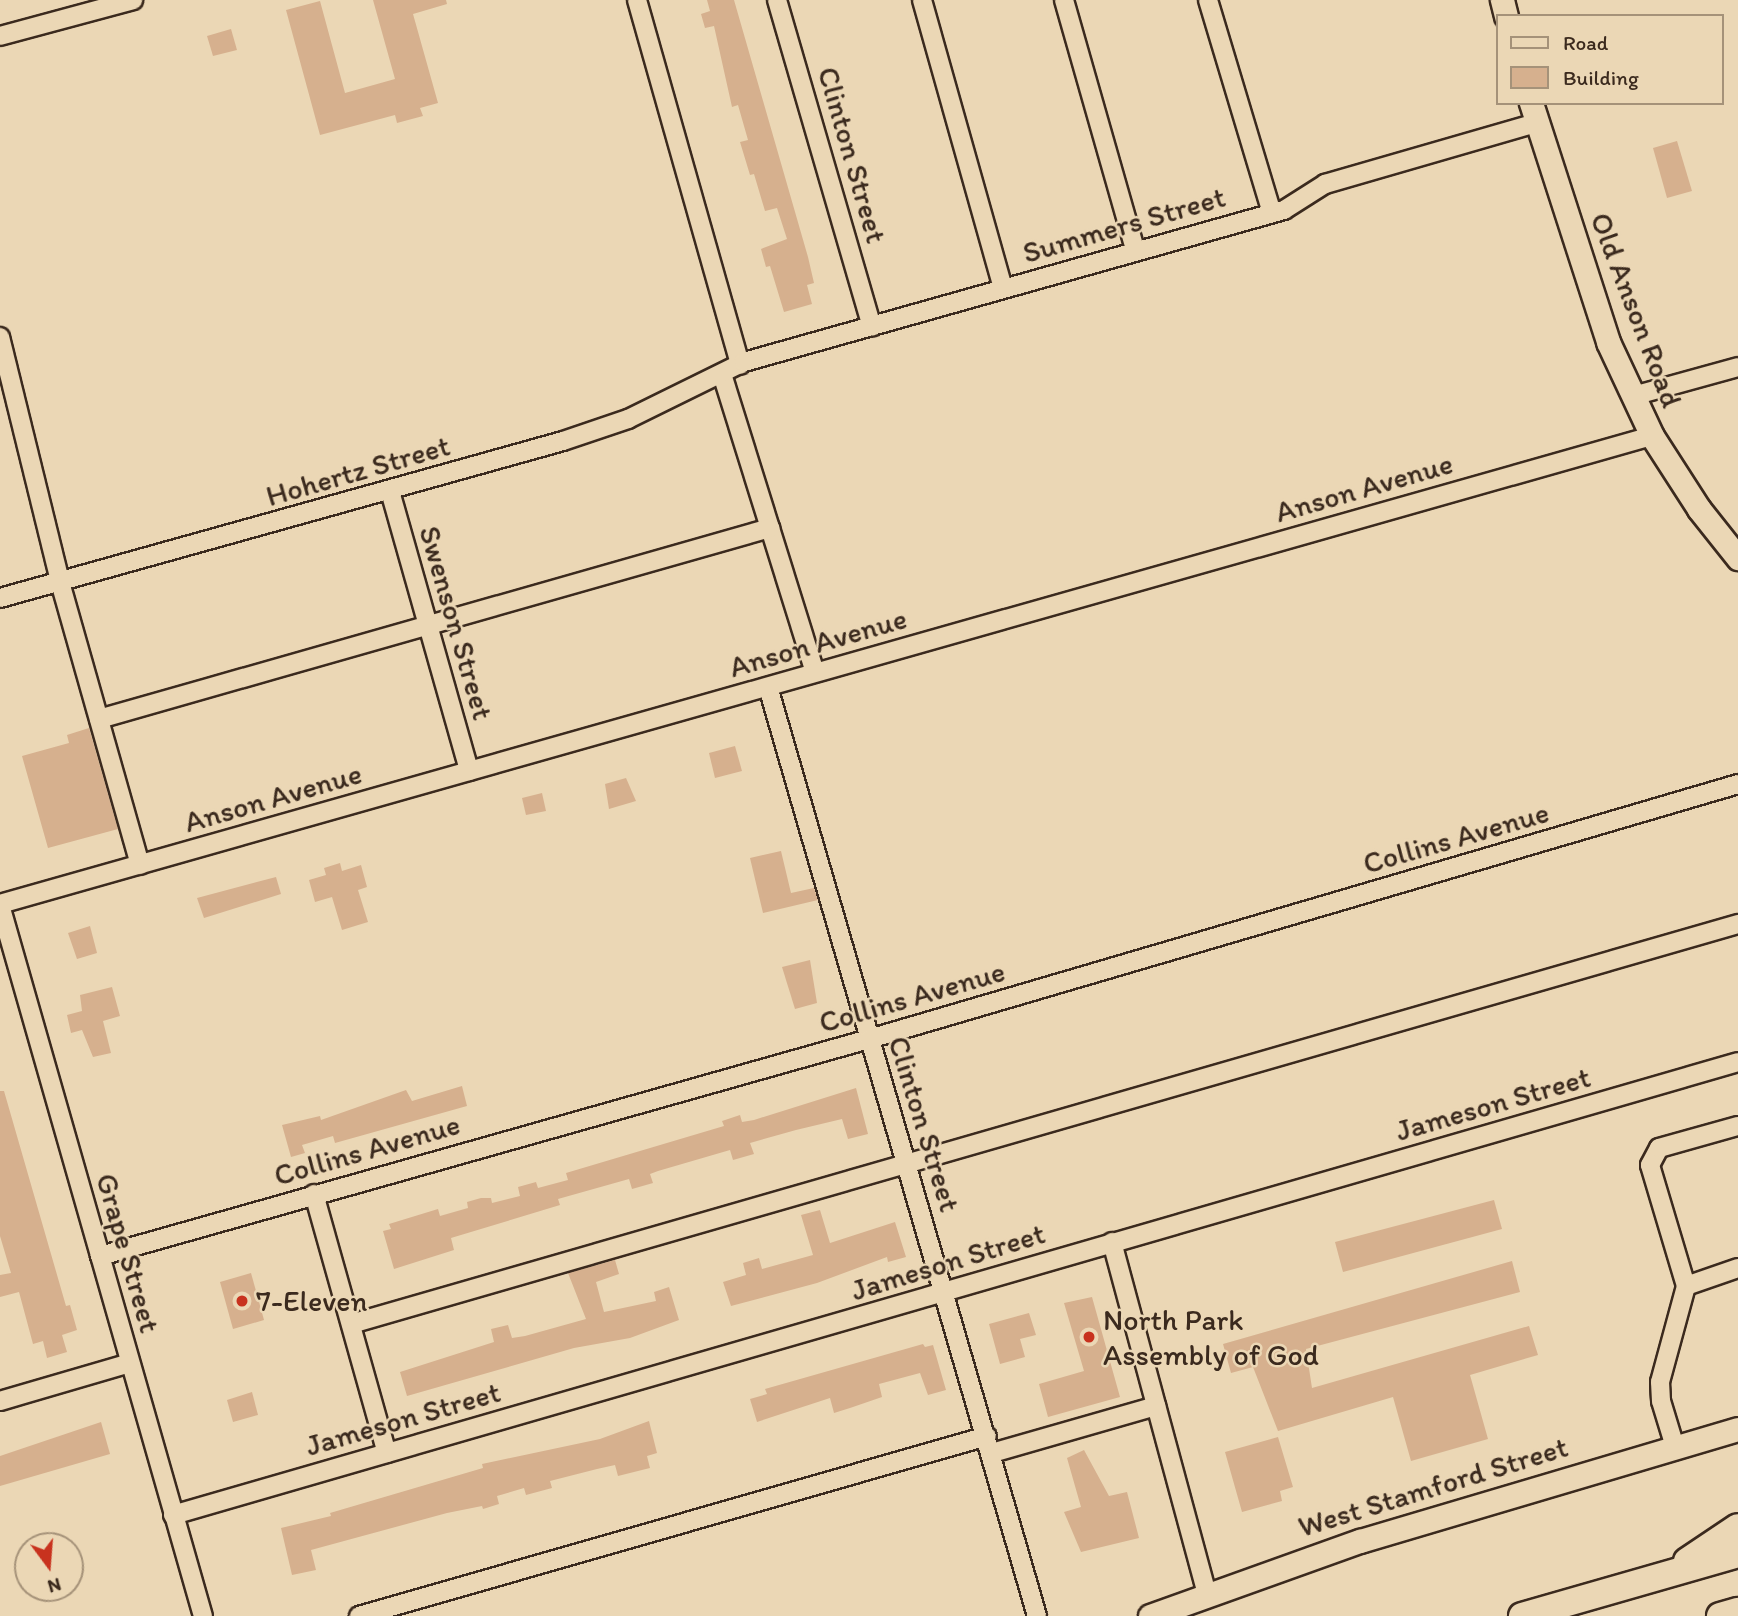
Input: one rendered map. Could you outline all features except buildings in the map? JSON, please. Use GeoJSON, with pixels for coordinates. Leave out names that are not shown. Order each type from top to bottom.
{"type":"FeatureCollection","features":[{"type":"Feature","properties":{"kind":"highway"},"geometry":{"type":"LineString","coordinates":[[1668,1574],[1738,1527]]}},
{"type":"Feature","properties":{"kind":"highway"},"geometry":{"type":"LineString","coordinates":[[1522,1616],[1738,1554]]}},
{"type":"Feature","properties":{"kind":"highway"},"geometry":{"type":"LineString","coordinates":[[1720,1616],[1738,1611]]}},
{"type":"Feature","properties":{"kind":"main road","name":"Old Anson Road"},"geometry":{"type":"LineString","coordinates":[[1534,113],[1580,265],[1633,396],[1652,436],[1699,509],[1738,558]]}},
{"type":"Feature","properties":{"kind":"main road","name":"West Stamford Street"},"geometry":{"type":"LineString","coordinates":[[1150,1616],[1347,1545],[1738,1429]]}},
{"type":"Feature","properties":{"kind":"street"},"geometry":{"type":"LineString","coordinates":[[0,36],[132,0]]}},
{"type":"Feature","properties":{"kind":"street"},"geometry":{"type":"LineString","coordinates":[[637,0],[740,365]]}},
{"type":"Feature","properties":{"kind":"street","name":"Clinton Street"},"geometry":{"type":"LineString","coordinates":[[777,0],[872,326]]}},
{"type":"Feature","properties":{"kind":"street"},"geometry":{"type":"LineString","coordinates":[[922,0],[1003,288]]}},
{"type":"Feature","properties":{"kind":"street"},"geometry":{"type":"LineString","coordinates":[[1064,0],[1135,250]]}},
{"type":"Feature","properties":{"kind":"street"},"geometry":{"type":"LineString","coordinates":[[1208,0],[1272,214]]}},
{"type":"Feature","properties":{"kind":"street","name":"Summers Street"},"geometry":{"type":"LineString","coordinates":[[722,374],[740,365],[872,326],[1135,250],[1272,214],[1299,204],[1325,184],[1534,113]]}},
{"type":"Feature","properties":{"kind":"street"},"geometry":{"type":"LineString","coordinates":[[0,337],[60,582],[140,865]]}},
{"type":"Feature","properties":{"kind":"street"},"geometry":{"type":"LineString","coordinates":[[1633,396],[1738,367]]}},
{"type":"Feature","properties":{"kind":"street"},"geometry":{"type":"LineString","coordinates":[[722,374],[815,672]]}},
{"type":"Feature","properties":{"kind":"street","name":"Hohertz Street"},"geometry":{"type":"LineString","coordinates":[[0,598],[390,491],[628,419],[722,374]]}},
{"type":"Feature","properties":{"kind":"street","name":"Anson Avenue"},"geometry":{"type":"LineString","coordinates":[[0,905],[1652,436]]}},
{"type":"Feature","properties":{"kind":"street","name":"Swenson Street"},"geometry":{"type":"LineString","coordinates":[[390,491],[469,771]]}},
{"type":"Feature","properties":{"kind":"street"},"geometry":{"type":"LineString","coordinates":[[99,719],[770,528]]}},
{"type":"Feature","properties":{"kind":"street","name":"Clinton Street"},"geometry":{"type":"LineString","coordinates":[[768,687],[1037,1616]]}},
{"type":"Feature","properties":{"kind":"street","name":"Collins Avenue"},"geometry":{"type":"LineString","coordinates":[[100,1255],[869,1039],[1738,784]]}},
{"type":"Feature","properties":{"kind":"street","name":"Grape Street"},"geometry":{"type":"LineString","coordinates":[[0,905],[203,1616]]}},
{"type":"Feature","properties":{"kind":"street"},"geometry":{"type":"LineString","coordinates":[[351,1324],[1738,924]]}},
{"type":"Feature","properties":{"kind":"street","name":"Jameson Street"},"geometry":{"type":"LineString","coordinates":[[173,1514],[1738,1062]]}},
{"type":"Feature","properties":{"kind":"street"},"geometry":{"type":"LineString","coordinates":[[1675,1447],[1661,1401],[1660,1382],[1686,1286],[1650,1165],[1659,1148],[1738,1126]]}},
{"type":"Feature","properties":{"kind":"street"},"geometry":{"type":"LineString","coordinates":[[314,1194],[387,1453]]}},
{"type":"Feature","properties":{"kind":"street"},"geometry":{"type":"LineString","coordinates":[[1112,1242],[1207,1594]]}},
{"type":"Feature","properties":{"kind":"street"},"geometry":{"type":"LineString","coordinates":[[1686,1286],[1738,1268]]}},
{"type":"Feature","properties":{"kind":"street"},"geometry":{"type":"LineString","coordinates":[[0,1401],[131,1363]]}},
{"type":"Feature","properties":{"kind":"street"},"geometry":{"type":"LineString","coordinates":[[992,1454],[1156,1406]]}},
{"type":"Feature","properties":{"kind":"street"},"geometry":{"type":"LineString","coordinates":[[359,1616],[987,1436]]}},
{"type":"Feature","properties":{"kind":"place","name":"7-Eleven"},"geometry":{"type":"Point","coordinates":[242,1301]}},
{"type":"Feature","properties":{"kind":"place","name":"North Park Assembly of God"},"geometry":{"type":"Point","coordinates":[1089,1337]}}]}
